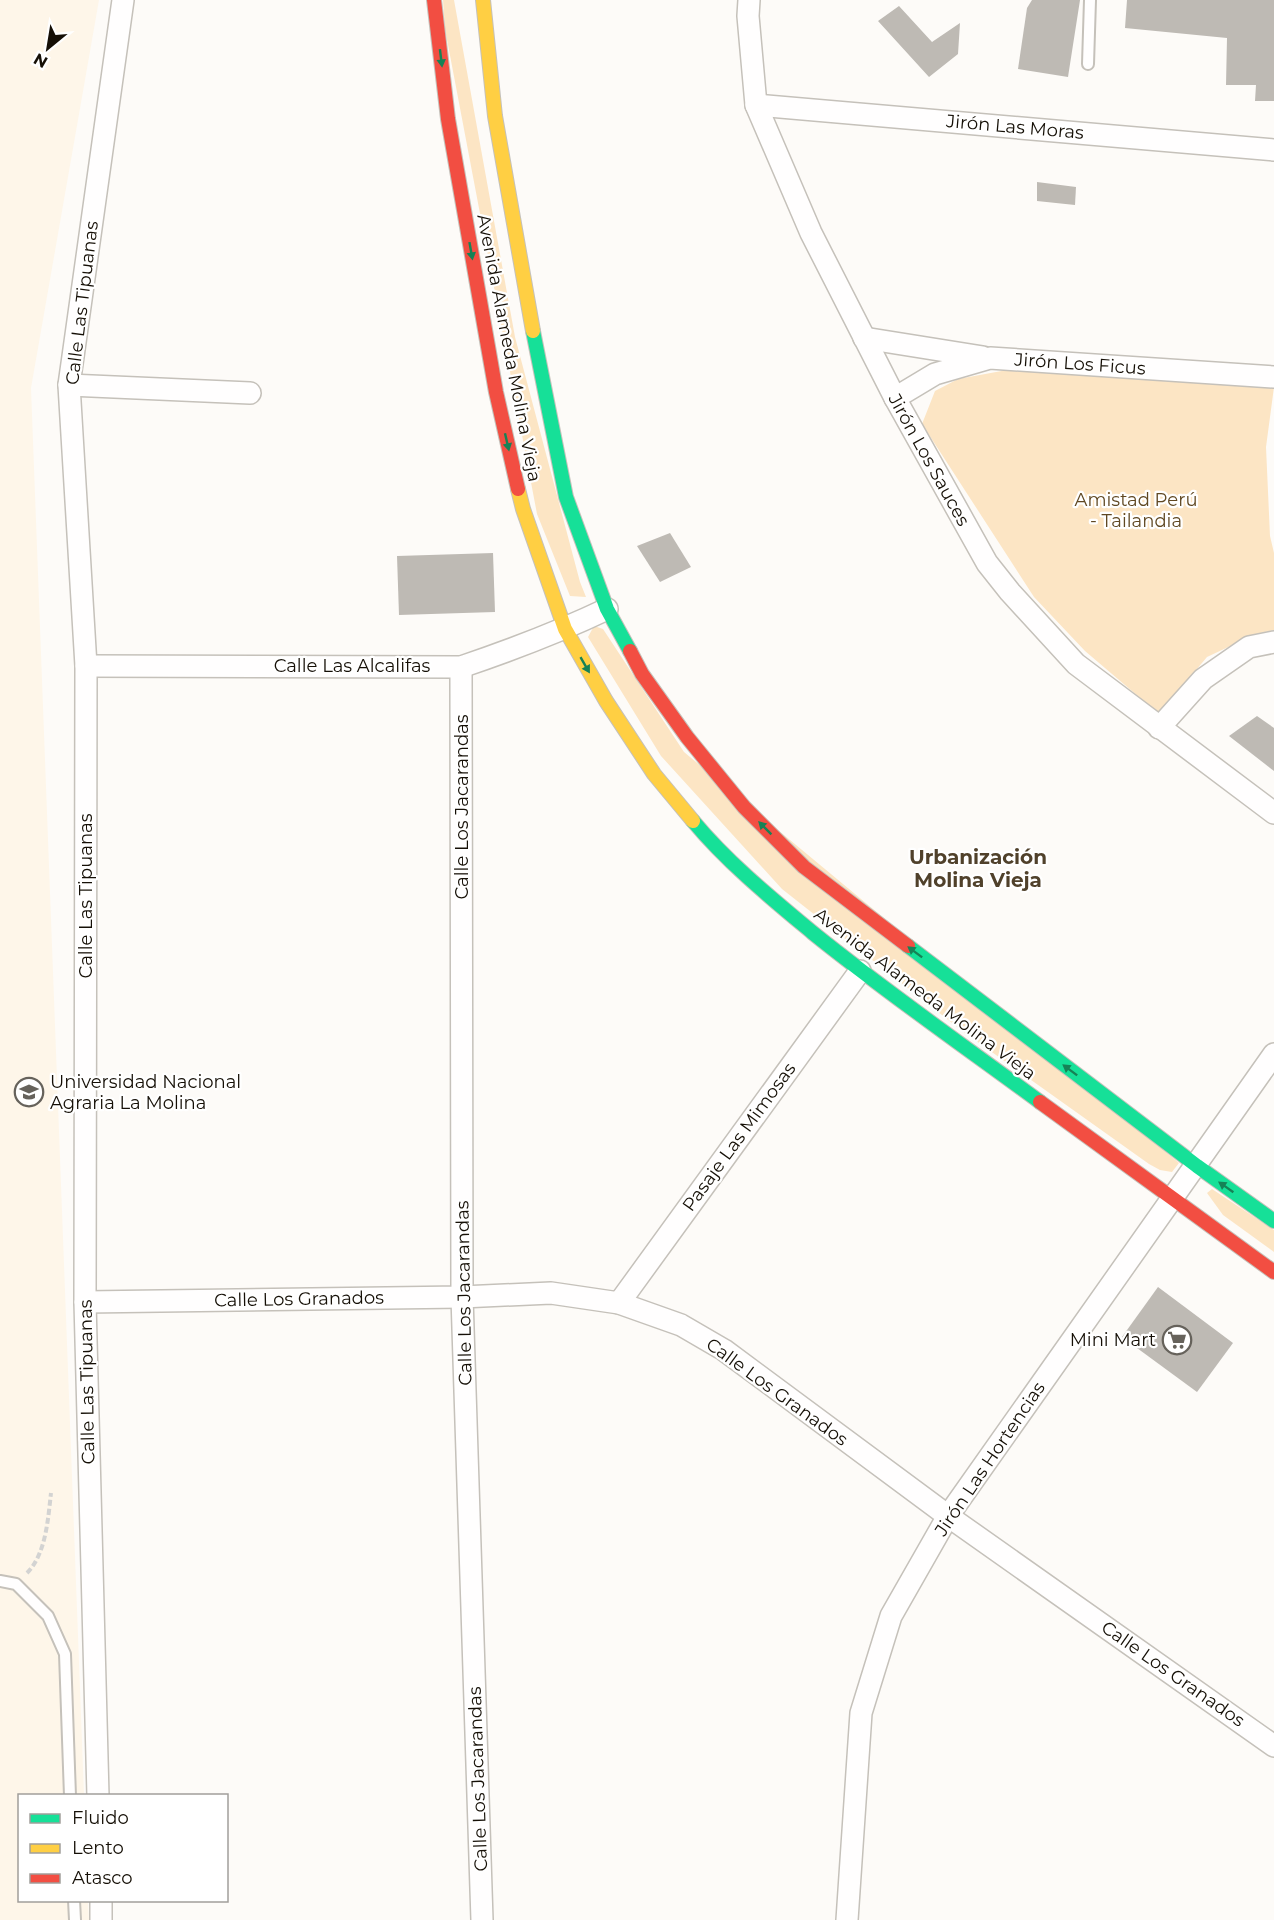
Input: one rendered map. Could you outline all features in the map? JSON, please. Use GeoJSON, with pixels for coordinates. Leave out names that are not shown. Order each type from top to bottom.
{"type":"FeatureCollection","features":[{"type":"Feature","properties":{"kind":"street","name":"Calle Las Tipuanas"},"geometry":{"type":"LineString","coordinates":[[98,1794],[85,1302],[86,666],[69,385],[123,0]]}},
{"type":"Feature","properties":{"kind":"street","name":"Avenida Alameda Molina Vieja"},"geometry":{"type":"LineString","coordinates":[[434,0],[448,119],[496,392],[523,509],[565,629],[606,700],[654,774],[710,841],[774,901],[860,971],[1274,1272]]}},
{"type":"Feature","properties":{"kind":"street","name":"Avenida Alameda Molina Vieja"},"geometry":{"type":"LineString","coordinates":[[483,0],[495,116],[542,383],[566,497],[607,609],[642,674],[687,737],[744,807],[804,867],[1197,1166],[1274,1221]]}},
{"type":"Feature","properties":{"kind":"street","name":"Jirón Los Sauces"},"geometry":{"type":"LineString","coordinates":[[749,0],[748,16],[756,105],[811,233],[895,398],[987,563],[1010,592],[1076,664],[1274,813]]}},
{"type":"Feature","properties":{"kind":"street","name":"Jirón Las Moras"},"geometry":{"type":"LineString","coordinates":[[756,105],[1274,150]]}},
{"type":"Feature","properties":{"kind":"street"},"geometry":{"type":"LineString","coordinates":[[864,338],[990,358]]}},
{"type":"Feature","properties":{"kind":"street","name":"Jirón Los Ficus"},"geometry":{"type":"LineString","coordinates":[[895,398],[935,374],[990,358],[1274,377]]}},
{"type":"Feature","properties":{"kind":"street"},"geometry":{"type":"LineString","coordinates":[[69,385],[250,393]]}},
{"type":"Feature","properties":{"kind":"street","name":"Calle Las Alcalifas"},"geometry":{"type":"LineString","coordinates":[[86,666],[461,667],[565,629],[607,609]]}},
{"type":"Feature","properties":{"kind":"street"},"geometry":{"type":"LineString","coordinates":[[1159,728],[1203,680],[1249,647],[1274,642]]}},
{"type":"Feature","properties":{"kind":"street","name":"Calle Los Jacarandas"},"geometry":{"type":"LineString","coordinates":[[461,667],[462,1297],[482,1920]]}},
{"type":"Feature","properties":{"kind":"street","name":"Pasaje Las Mimosas"},"geometry":{"type":"LineString","coordinates":[[619,1303],[860,971]]}},
{"type":"Feature","properties":{"kind":"street","name":"Jirón Las Hortencias"},"geometry":{"type":"LineString","coordinates":[[847,1920],[861,1713],[891,1616],[948,1516],[1274,1054]]}},
{"type":"Feature","properties":{"kind":"street","name":"Calle Los Granados"},"geometry":{"type":"LineString","coordinates":[[85,1302],[462,1297],[551,1293],[619,1303],[681,1325],[724,1350],[948,1516],[1274,1746]]}},
{"type":"Feature","properties":{"kind":"street"},"geometry":{"type":"LineString","coordinates":[[101,1902],[101,1920]]}},
{"type":"Feature","properties":{"kind":"lane"},"geometry":{"type":"LineString","coordinates":[[1088,64],[1090,0]]}},
{"type":"Feature","properties":{"kind":"lane"},"geometry":{"type":"LineString","coordinates":[[0,1581],[16,1584],[48,1616],[65,1654],[70,1794]]}},
{"type":"Feature","properties":{"kind":"lane"},"geometry":{"type":"LineString","coordinates":[[74,1902],[75,1920]]}},
{"type":"Feature","properties":{"kind":"path"},"geometry":{"type":"LineString","coordinates":[[16,1584],[36,1564],[47,1526],[51,1493]]}},
{"type":"Feature","properties":{"kind":"shaded area","name":"Universidad Nacional Agraria La Molina"},"geometry":{"type":"Polygon","coordinates":[[[0,0],[99,0],[31,388],[84,1794],[18,1794],[18,1902],[88,1902],[89,1920],[0,1920],[0,0]]]}},
{"type":"Feature","properties":{"kind":"green space"},"geometry":{"type":"Polygon","coordinates":[[[443,0],[454,0],[515,337],[580,582],[586,597],[570,596],[537,514],[445,29],[443,0]]]}},
{"type":"Feature","properties":{"kind":"green space","name":"Amistad Perú - Tailandia"},"geometry":{"type":"Polygon","coordinates":[[[1007,370],[1274,387],[1266,447],[1270,536],[1274,553],[1274,630],[1256,634],[1207,657],[1159,714],[1085,651],[1034,597],[922,424],[935,391],[958,379],[1007,370]]]}},
{"type":"Feature","properties":{"kind":"green space"},"geometry":{"type":"Polygon","coordinates":[[[594,626],[603,629],[684,752],[1179,1163],[1172,1172],[1160,1170],[1149,1164],[961,1030],[782,889],[661,756],[588,637],[594,626]]]}},
{"type":"Feature","properties":{"kind":"green space"},"geometry":{"type":"Polygon","coordinates":[[[1212,1189],[1274,1230],[1274,1252],[1223,1215],[1207,1193],[1212,1189]]]}},
{"type":"Feature","properties":{"kind":"building"},"geometry":{"type":"Polygon","coordinates":[[[1032,0],[1080,0],[1068,77],[1018,69],[1027,8],[1032,0]]]}},
{"type":"Feature","properties":{"kind":"building"},"geometry":{"type":"Polygon","coordinates":[[[1127,0],[1274,0],[1274,101],[1255,101],[1256,85],[1226,85],[1227,38],[1125,28],[1127,0]]]}},
{"type":"Feature","properties":{"kind":"building"},"geometry":{"type":"Polygon","coordinates":[[[899,6],[932,42],[960,23],[958,54],[929,77],[878,21],[899,6]]]}},
{"type":"Feature","properties":{"kind":"building"},"geometry":{"type":"Polygon","coordinates":[[[1037,182],[1076,187],[1075,205],[1037,201],[1037,182]]]}},
{"type":"Feature","properties":{"kind":"building"},"geometry":{"type":"Polygon","coordinates":[[[670,533],[691,567],[660,582],[637,546],[670,533]]]}},
{"type":"Feature","properties":{"kind":"building"},"geometry":{"type":"Polygon","coordinates":[[[493,553],[495,612],[399,615],[397,556],[493,553]]]}},
{"type":"Feature","properties":{"kind":"building"},"geometry":{"type":"Polygon","coordinates":[[[1257,716],[1274,728],[1274,771],[1229,736],[1257,716]]]}},
{"type":"Feature","properties":{"kind":"building","name":"Mini Mart"},"geometry":{"type":"Polygon","coordinates":[[[1158,1287],[1233,1343],[1197,1392],[1122,1337],[1158,1287]]]}},
{"type":"Feature","properties":{"kind":"traffic: fast"},"geometry":{"type":"LineString","coordinates":[[533,331],[566,497],[607,609],[630,651]]}},
{"type":"Feature","properties":{"kind":"traffic: fast"},"geometry":{"type":"LineString","coordinates":[[693,821],[735,866],[813,933],[897,998],[1040,1102]]}},
{"type":"Feature","properties":{"kind":"traffic: fast"},"geometry":{"type":"LineString","coordinates":[[908,946],[1197,1166],[1274,1221]]}},
{"type":"Feature","properties":{"kind":"traffic: slow"},"geometry":{"type":"LineString","coordinates":[[483,0],[495,116],[533,331]]}},
{"type":"Feature","properties":{"kind":"traffic: slow"},"geometry":{"type":"LineString","coordinates":[[518,489],[565,629],[606,701],[654,774],[693,821]]}},
{"type":"Feature","properties":{"kind":"traffic: jam"},"geometry":{"type":"LineString","coordinates":[[434,0],[448,119],[496,392],[518,489]]}},
{"type":"Feature","properties":{"kind":"traffic: jam"},"geometry":{"type":"LineString","coordinates":[[630,651],[642,674],[687,737],[744,807],[804,867],[908,946]]}},
{"type":"Feature","properties":{"kind":"traffic: jam"},"geometry":{"type":"LineString","coordinates":[[1040,1102],[1274,1272]]}},
{"type":"Feature","properties":{"kind":"place","name":"Universidad Nacional Agraria La Molina"},"geometry":{"type":"Point","coordinates":[29,1092]}},
{"type":"Feature","properties":{"kind":"place","name":"Mini Mart"},"geometry":{"type":"Point","coordinates":[1177,1340]}},
{"type":"Feature","properties":{"kind":"district","name":"Urbanización Molina Vieja"},"geometry":{"type":"Point","coordinates":[978,868]}}]}
